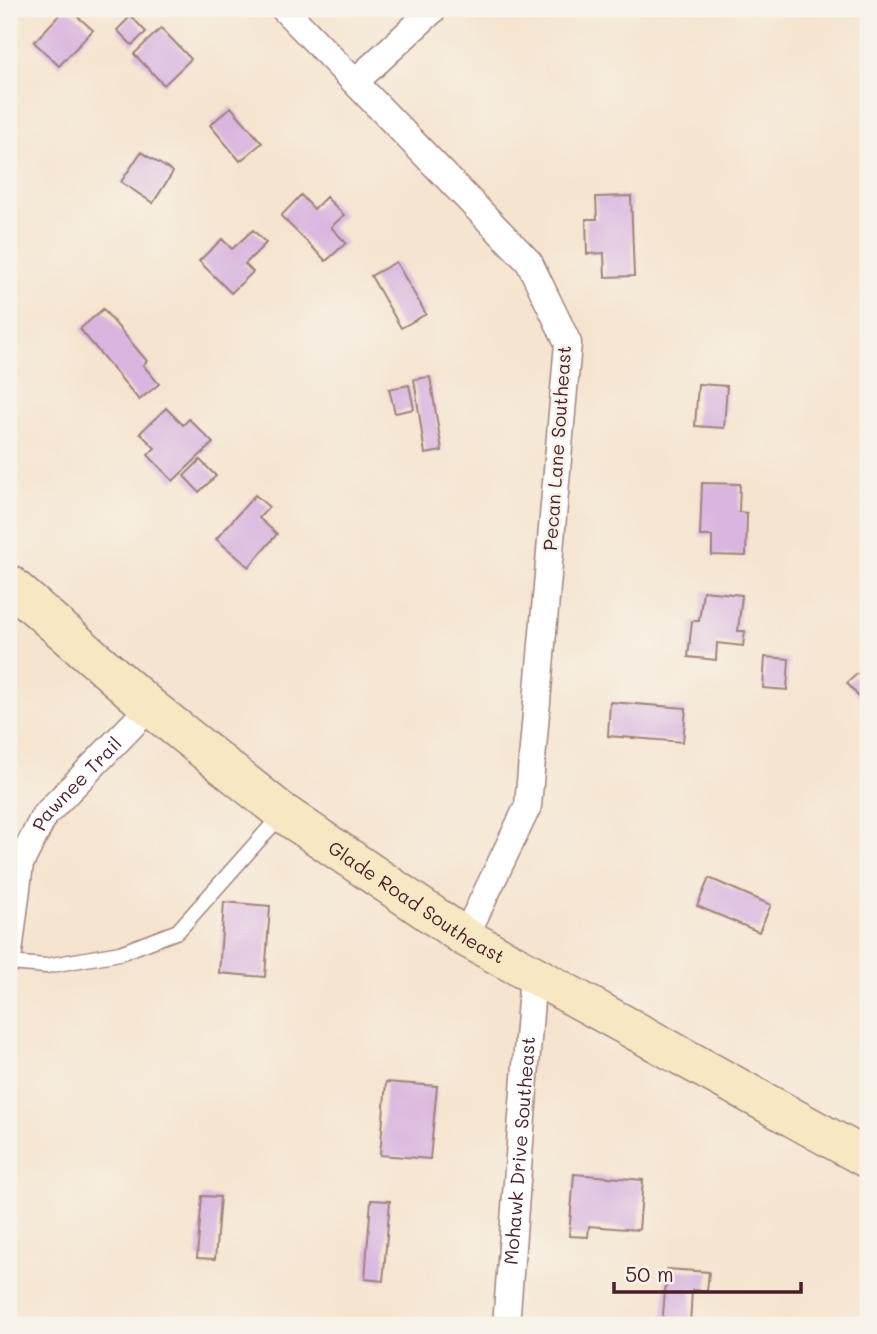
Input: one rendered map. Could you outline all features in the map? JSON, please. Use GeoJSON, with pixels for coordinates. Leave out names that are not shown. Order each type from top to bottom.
{"type":"FeatureCollection","features":[{"type":"Feature","properties":{"kind":"street","name":"Pecan Lane Southeast"},"geometry":{"type":"LineString","coordinates":[[284,9],[529,262],[568,343],[528,806],[464,937]]}},
{"type":"Feature","properties":{"kind":"street"},"geometry":{"type":"LineString","coordinates":[[356,81],[434,9]]}},
{"type":"Feature","properties":{"kind":"street","name":"Glade Road Southeast"},"geometry":{"type":"LineString","coordinates":[[9,584],[150,708],[283,813],[464,937],[868,1159]]}},
{"type":"Feature","properties":{"kind":"street","name":"Pawnee Trail"},"geometry":{"type":"LineString","coordinates":[[9,953],[20,864],[44,816],[150,708]]}},
{"type":"Feature","properties":{"kind":"street","name":"Mohawk Drive Southeast"},"geometry":{"type":"LineString","coordinates":[[506,1325],[533,974]]}},
{"type":"Feature","properties":{"kind":"lane"},"geometry":{"type":"LineString","coordinates":[[9,963],[46,966],[120,953],[178,932],[283,813]]}},
{"type":"Feature","properties":{"kind":"building"},"geometry":{"type":"Polygon","coordinates":[[[65,9],[69,9],[93,30],[59,66],[34,42],[65,9]]]}},
{"type":"Feature","properties":{"kind":"building"},"geometry":{"type":"Polygon","coordinates":[[[131,16],[146,32],[132,45],[117,30],[131,16]]]}},
{"type":"Feature","properties":{"kind":"building"},"geometry":{"type":"Polygon","coordinates":[[[161,28],[191,59],[164,85],[134,54],[161,28]]]}},
{"type":"Feature","properties":{"kind":"building"},"geometry":{"type":"Polygon","coordinates":[[[231,107],[262,143],[240,161],[210,125],[231,107]]]}},
{"type":"Feature","properties":{"kind":"building"},"geometry":{"type":"Polygon","coordinates":[[[141,152],[173,172],[153,203],[121,182],[141,152]]]}},
{"type":"Feature","properties":{"kind":"building"},"geometry":{"type":"Polygon","coordinates":[[[301,195],[314,209],[326,197],[344,215],[331,227],[346,243],[326,261],[281,216],[301,195]]]}},
{"type":"Feature","properties":{"kind":"building"},"geometry":{"type":"Polygon","coordinates":[[[631,196],[634,276],[605,277],[604,253],[587,254],[586,219],[597,219],[596,197],[631,196]]]}},
{"type":"Feature","properties":{"kind":"building"},"geometry":{"type":"Polygon","coordinates":[[[253,230],[266,243],[245,264],[253,272],[231,293],[199,261],[222,239],[232,249],[253,230]]]}},
{"type":"Feature","properties":{"kind":"building"},"geometry":{"type":"Polygon","coordinates":[[[396,262],[426,314],[401,328],[371,276],[396,262]]]}},
{"type":"Feature","properties":{"kind":"building"},"geometry":{"type":"Polygon","coordinates":[[[103,309],[147,361],[143,365],[159,384],[139,400],[80,329],[103,309]]]}},
{"type":"Feature","properties":{"kind":"building"},"geometry":{"type":"Polygon","coordinates":[[[430,377],[442,451],[425,454],[414,379],[430,377]]]}},
{"type":"Feature","properties":{"kind":"building"},"geometry":{"type":"Polygon","coordinates":[[[698,384],[727,386],[724,428],[695,426],[698,384]]]}},
{"type":"Feature","properties":{"kind":"building"},"geometry":{"type":"Polygon","coordinates":[[[409,385],[414,409],[395,413],[389,389],[409,385]]]}},
{"type":"Feature","properties":{"kind":"building"},"geometry":{"type":"Polygon","coordinates":[[[166,408],[183,425],[189,419],[213,443],[173,481],[148,455],[155,448],[140,433],[166,408]]]}},
{"type":"Feature","properties":{"kind":"building"},"geometry":{"type":"Polygon","coordinates":[[[200,460],[216,476],[199,492],[184,476],[200,460]]]}},
{"type":"Feature","properties":{"kind":"building"},"geometry":{"type":"Polygon","coordinates":[[[702,483],[740,484],[739,512],[747,513],[746,556],[712,555],[712,536],[700,536],[702,483]]]}},
{"type":"Feature","properties":{"kind":"building"},"geometry":{"type":"Polygon","coordinates":[[[255,495],[269,507],[259,518],[277,534],[249,567],[216,539],[255,495]]]}},
{"type":"Feature","properties":{"kind":"building"},"geometry":{"type":"Polygon","coordinates":[[[703,591],[742,595],[738,631],[745,631],[743,646],[717,643],[716,660],[688,657],[692,621],[699,621],[703,591]]]}},
{"type":"Feature","properties":{"kind":"building"},"geometry":{"type":"Polygon","coordinates":[[[765,657],[789,659],[787,690],[763,688],[765,657]]]}},
{"type":"Feature","properties":{"kind":"building"},"geometry":{"type":"Polygon","coordinates":[[[868,664],[868,698],[863,702],[847,683],[868,664]]]}},
{"type":"Feature","properties":{"kind":"building"},"geometry":{"type":"Polygon","coordinates":[[[610,702],[686,708],[683,742],[608,736],[610,702]]]}},
{"type":"Feature","properties":{"kind":"building"},"geometry":{"type":"Polygon","coordinates":[[[709,878],[771,905],[759,932],[697,906],[709,878]]]}},
{"type":"Feature","properties":{"kind":"building"},"geometry":{"type":"Polygon","coordinates":[[[224,902],[270,906],[265,977],[219,973],[224,902]]]}},
{"type":"Feature","properties":{"kind":"building"},"geometry":{"type":"Polygon","coordinates":[[[386,1082],[437,1086],[430,1159],[380,1155],[386,1082]]]}},
{"type":"Feature","properties":{"kind":"building"},"geometry":{"type":"Polygon","coordinates":[[[574,1174],[643,1180],[639,1230],[589,1226],[588,1237],[569,1236],[574,1174]]]}},
{"type":"Feature","properties":{"kind":"building"},"geometry":{"type":"Polygon","coordinates":[[[202,1196],[220,1197],[215,1259],[197,1258],[202,1196]]]}},
{"type":"Feature","properties":{"kind":"building"},"geometry":{"type":"Polygon","coordinates":[[[371,1200],[390,1201],[383,1281],[365,1279],[371,1200]]]}},
{"type":"Feature","properties":{"kind":"building"},"geometry":{"type":"Polygon","coordinates":[[[667,1269],[709,1272],[707,1291],[692,1290],[690,1325],[662,1325],[667,1269]]]}}]}
